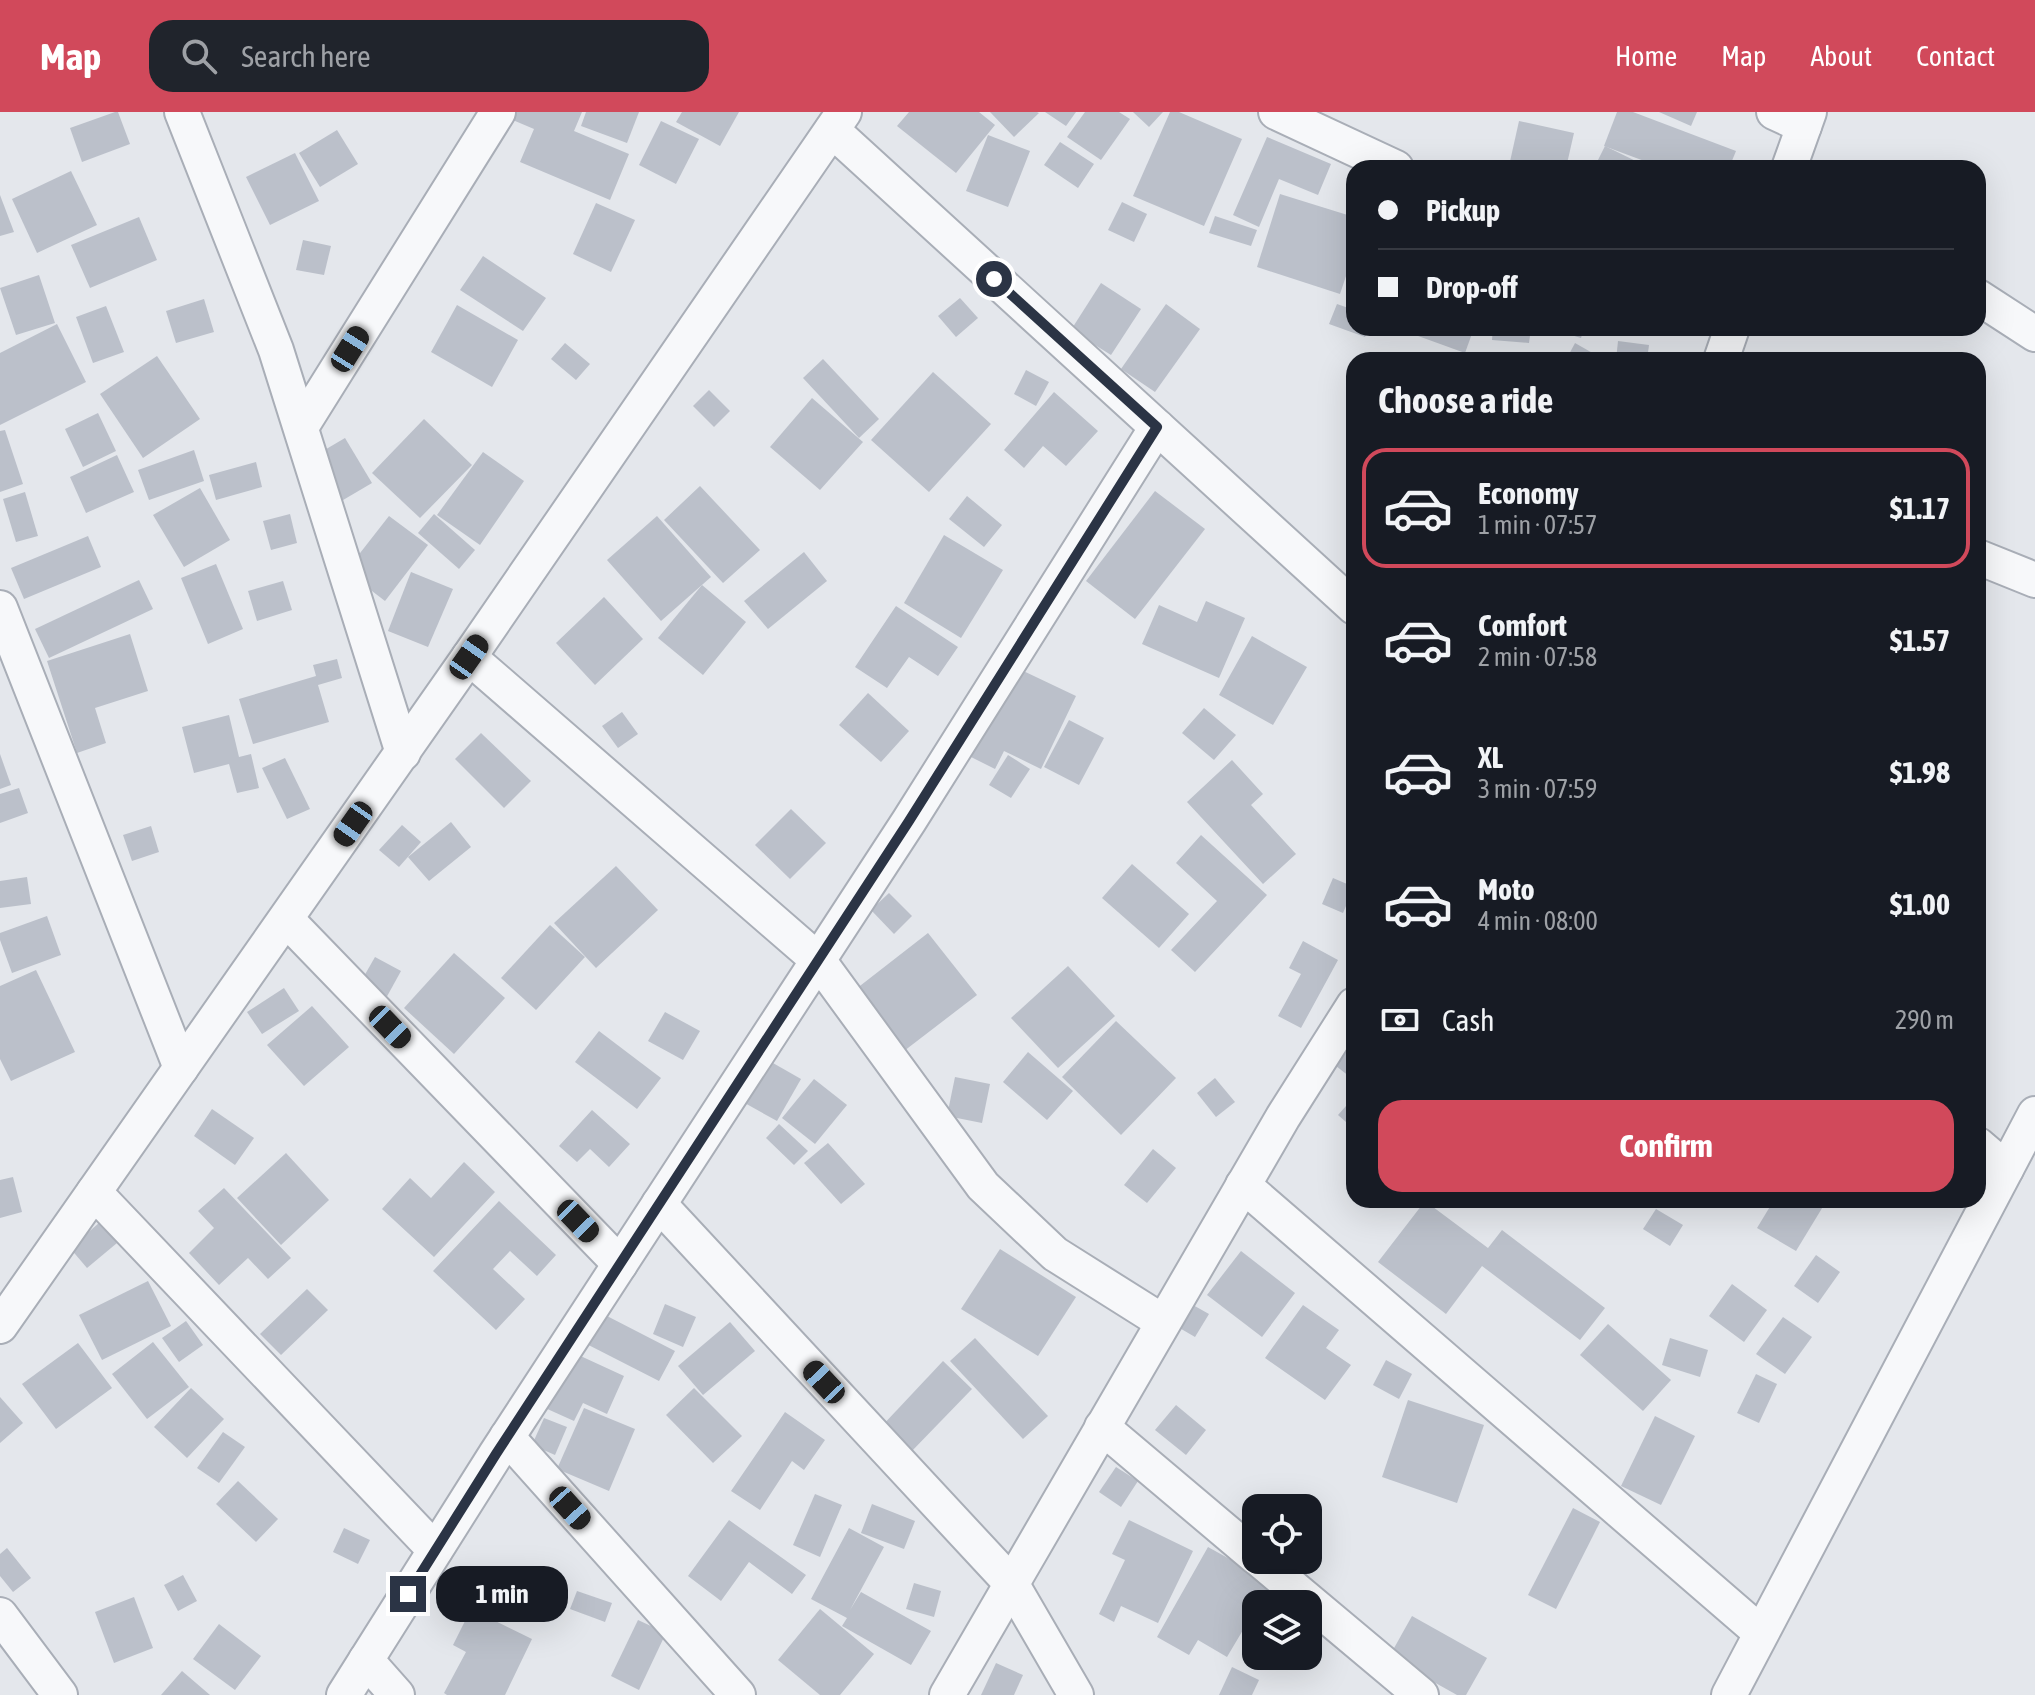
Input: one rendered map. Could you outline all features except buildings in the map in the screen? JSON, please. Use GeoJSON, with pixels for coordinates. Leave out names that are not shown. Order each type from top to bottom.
{"type":"FeatureCollection","features":[{"type":"Feature","properties":{"kind":"street"},"geometry":{"type":"LineString","coordinates":[[182,112],[276,350],[403,753]]}},
{"type":"Feature","properties":{"kind":"street"},"geometry":{"type":"LineString","coordinates":[[301,427],[498,112]]}},
{"type":"Feature","properties":{"kind":"street"},"geometry":{"type":"LineString","coordinates":[[1276,112],[1379,160]]}},
{"type":"Feature","properties":{"kind":"street"},"geometry":{"type":"LineString","coordinates":[[1790,160],[1795,117]]}},
{"type":"Feature","properties":{"kind":"street"},"geometry":{"type":"LineString","coordinates":[[1,1320],[403,753],[838,121],[1157,427],[1346,600]]}},
{"type":"Feature","properties":{"kind":"street"},"geometry":{"type":"LineString","coordinates":[[1986,302],[2035,334]]}},
{"type":"Feature","properties":{"kind":"street"},"geometry":{"type":"LineString","coordinates":[[344,1695],[507,1437],[917,808],[1157,427]]}},
{"type":"Feature","properties":{"kind":"street"},"geometry":{"type":"LineString","coordinates":[[1986,560],[2035,580]]}},
{"type":"Feature","properties":{"kind":"street"},"geometry":{"type":"LineString","coordinates":[[0,608],[181,1068]]}},
{"type":"Feature","properties":{"kind":"street"},"geometry":{"type":"LineString","coordinates":[[469,657],[818,960],[983,1186],[1055,1254],[1163,1322]]}},
{"type":"Feature","properties":{"kind":"street"},"geometry":{"type":"LineString","coordinates":[[286,919],[620,1264]]}},
{"type":"Feature","properties":{"kind":"street"},"geometry":{"type":"LineString","coordinates":[[947,1695],[1283,1117],[1346,1018]]}},
{"type":"Feature","properties":{"kind":"street"},"geometry":{"type":"LineString","coordinates":[[1986,1207],[2033,1124]]}},
{"type":"Feature","properties":{"kind":"street"},"geometry":{"type":"LineString","coordinates":[[1986,1152],[2006,1169]]}},
{"type":"Feature","properties":{"kind":"street"},"geometry":{"type":"LineString","coordinates":[[1243,1185],[1761,1633]]}},
{"type":"Feature","properties":{"kind":"street"},"geometry":{"type":"LineString","coordinates":[[94,1192],[435,1550]]}},
{"type":"Feature","properties":{"kind":"street"},"geometry":{"type":"LineString","coordinates":[[659,1204],[1011,1583],[1076,1695]]}},
{"type":"Feature","properties":{"kind":"street"},"geometry":{"type":"LineString","coordinates":[[1729,1695],[1985,1208]]}},
{"type":"Feature","properties":{"kind":"street"},"geometry":{"type":"LineString","coordinates":[[1102,1427],[1242,1545]]}},
{"type":"Feature","properties":{"kind":"street"},"geometry":{"type":"LineString","coordinates":[[507,1437],[738,1695]]}},
{"type":"Feature","properties":{"kind":"street"},"geometry":{"type":"LineString","coordinates":[[1277,1574],[1421,1695]]}},
{"type":"Feature","properties":{"kind":"street"},"geometry":{"type":"LineString","coordinates":[[0,1615],[60,1695]]}},
{"type":"Feature","properties":{"kind":"street"},"geometry":{"type":"LineString","coordinates":[[366,1660],[397,1695]]}},
{"type":"Feature","properties":{"kind":"route"},"geometry":{"type":"LineString","coordinates":[[408,1594],[909,821],[1157,427],[994,279]]}}]}
